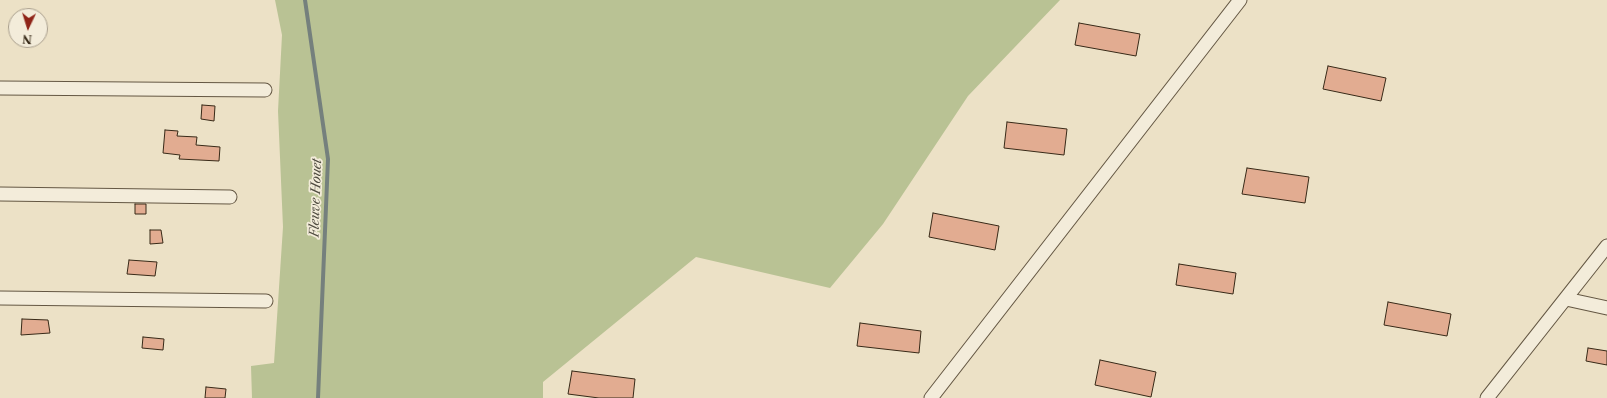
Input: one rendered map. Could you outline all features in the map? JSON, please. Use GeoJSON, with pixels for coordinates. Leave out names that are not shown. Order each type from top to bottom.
{"type":"FeatureCollection","features":[{"type":"Feature","properties":{"kind":"street"},"geometry":{"type":"LineString","coordinates":[[931,398],[1240,0]]}},
{"type":"Feature","properties":{"kind":"street"},"geometry":{"type":"LineString","coordinates":[[0,88],[265,90]]}},
{"type":"Feature","properties":{"kind":"street"},"geometry":{"type":"LineString","coordinates":[[0,194],[230,197]]}},
{"type":"Feature","properties":{"kind":"street"},"geometry":{"type":"LineString","coordinates":[[1487,398],[1607,246]]}},
{"type":"Feature","properties":{"kind":"street"},"geometry":{"type":"LineString","coordinates":[[0,298],[266,301]]}},
{"type":"Feature","properties":{"kind":"street"},"geometry":{"type":"LineString","coordinates":[[1566,299],[1607,308]]}},
{"type":"Feature","properties":{"kind":"green space"},"geometry":{"type":"Polygon","coordinates":[[[275,0],[1060,0],[968,96],[883,224],[830,288],[696,257],[543,382],[543,398],[252,398],[251,366],[274,363],[283,227],[278,111],[282,35],[275,0]]]}},
{"type":"Feature","properties":{"kind":"building"},"geometry":{"type":"Polygon","coordinates":[[[1079,23],[1140,34],[1136,56],[1075,45],[1079,23]]]}},
{"type":"Feature","properties":{"kind":"building"},"geometry":{"type":"Polygon","coordinates":[[[1328,66],[1386,78],[1381,101],[1323,89],[1328,66]]]}},
{"type":"Feature","properties":{"kind":"building"},"geometry":{"type":"Polygon","coordinates":[[[202,105],[215,106],[214,121],[201,119],[202,105]]]}},
{"type":"Feature","properties":{"kind":"building"},"geometry":{"type":"Polygon","coordinates":[[[1007,122],[1067,129],[1064,155],[1004,148],[1007,122]]]}},
{"type":"Feature","properties":{"kind":"building"},"geometry":{"type":"Polygon","coordinates":[[[165,130],[178,131],[177,136],[197,137],[196,145],[220,147],[219,161],[179,159],[180,155],[163,153],[165,130]]]}},
{"type":"Feature","properties":{"kind":"building"},"geometry":{"type":"Polygon","coordinates":[[[1247,168],[1309,177],[1305,203],[1242,194],[1247,168]]]}},
{"type":"Feature","properties":{"kind":"building"},"geometry":{"type":"Polygon","coordinates":[[[135,204],[146,204],[146,214],[135,214],[135,204]]]}},
{"type":"Feature","properties":{"kind":"building"},"geometry":{"type":"Polygon","coordinates":[[[933,213],[999,226],[995,250],[929,237],[933,213]]]}},
{"type":"Feature","properties":{"kind":"building"},"geometry":{"type":"Polygon","coordinates":[[[150,230],[161,230],[163,243],[150,244],[150,230]]]}},
{"type":"Feature","properties":{"kind":"building"},"geometry":{"type":"Polygon","coordinates":[[[129,260],[157,262],[155,276],[127,274],[129,260]]]}},
{"type":"Feature","properties":{"kind":"building"},"geometry":{"type":"Polygon","coordinates":[[[1179,264],[1236,273],[1233,294],[1176,285],[1179,264]]]}},
{"type":"Feature","properties":{"kind":"building"},"geometry":{"type":"Polygon","coordinates":[[[1388,302],[1451,314],[1447,336],[1384,325],[1388,302]]]}},
{"type":"Feature","properties":{"kind":"building"},"geometry":{"type":"Polygon","coordinates":[[[22,319],[48,320],[50,333],[21,335],[22,319]]]}},
{"type":"Feature","properties":{"kind":"building"},"geometry":{"type":"Polygon","coordinates":[[[860,323],[921,331],[919,353],[857,346],[860,323]]]}},
{"type":"Feature","properties":{"kind":"building"},"geometry":{"type":"Polygon","coordinates":[[[143,337],[164,339],[163,350],[142,348],[143,337]]]}},
{"type":"Feature","properties":{"kind":"building"},"geometry":{"type":"Polygon","coordinates":[[[1588,348],[1607,351],[1607,365],[1586,361],[1588,348]]]}},
{"type":"Feature","properties":{"kind":"building"},"geometry":{"type":"Polygon","coordinates":[[[1100,360],[1156,372],[1151,397],[1095,385],[1100,360]]]}},
{"type":"Feature","properties":{"kind":"building"},"geometry":{"type":"Polygon","coordinates":[[[572,371],[635,379],[633,398],[599,398],[568,394],[572,371]]]}},
{"type":"Feature","properties":{"kind":"building"},"geometry":{"type":"Polygon","coordinates":[[[206,387],[226,389],[225,398],[205,398],[206,387]]]}},
{"type":"Feature","properties":{"kind":"waterway","name":"Fleuve Houet"},"geometry":{"type":"LineString","coordinates":[[305,0],[328,159],[318,398]]}}]}
